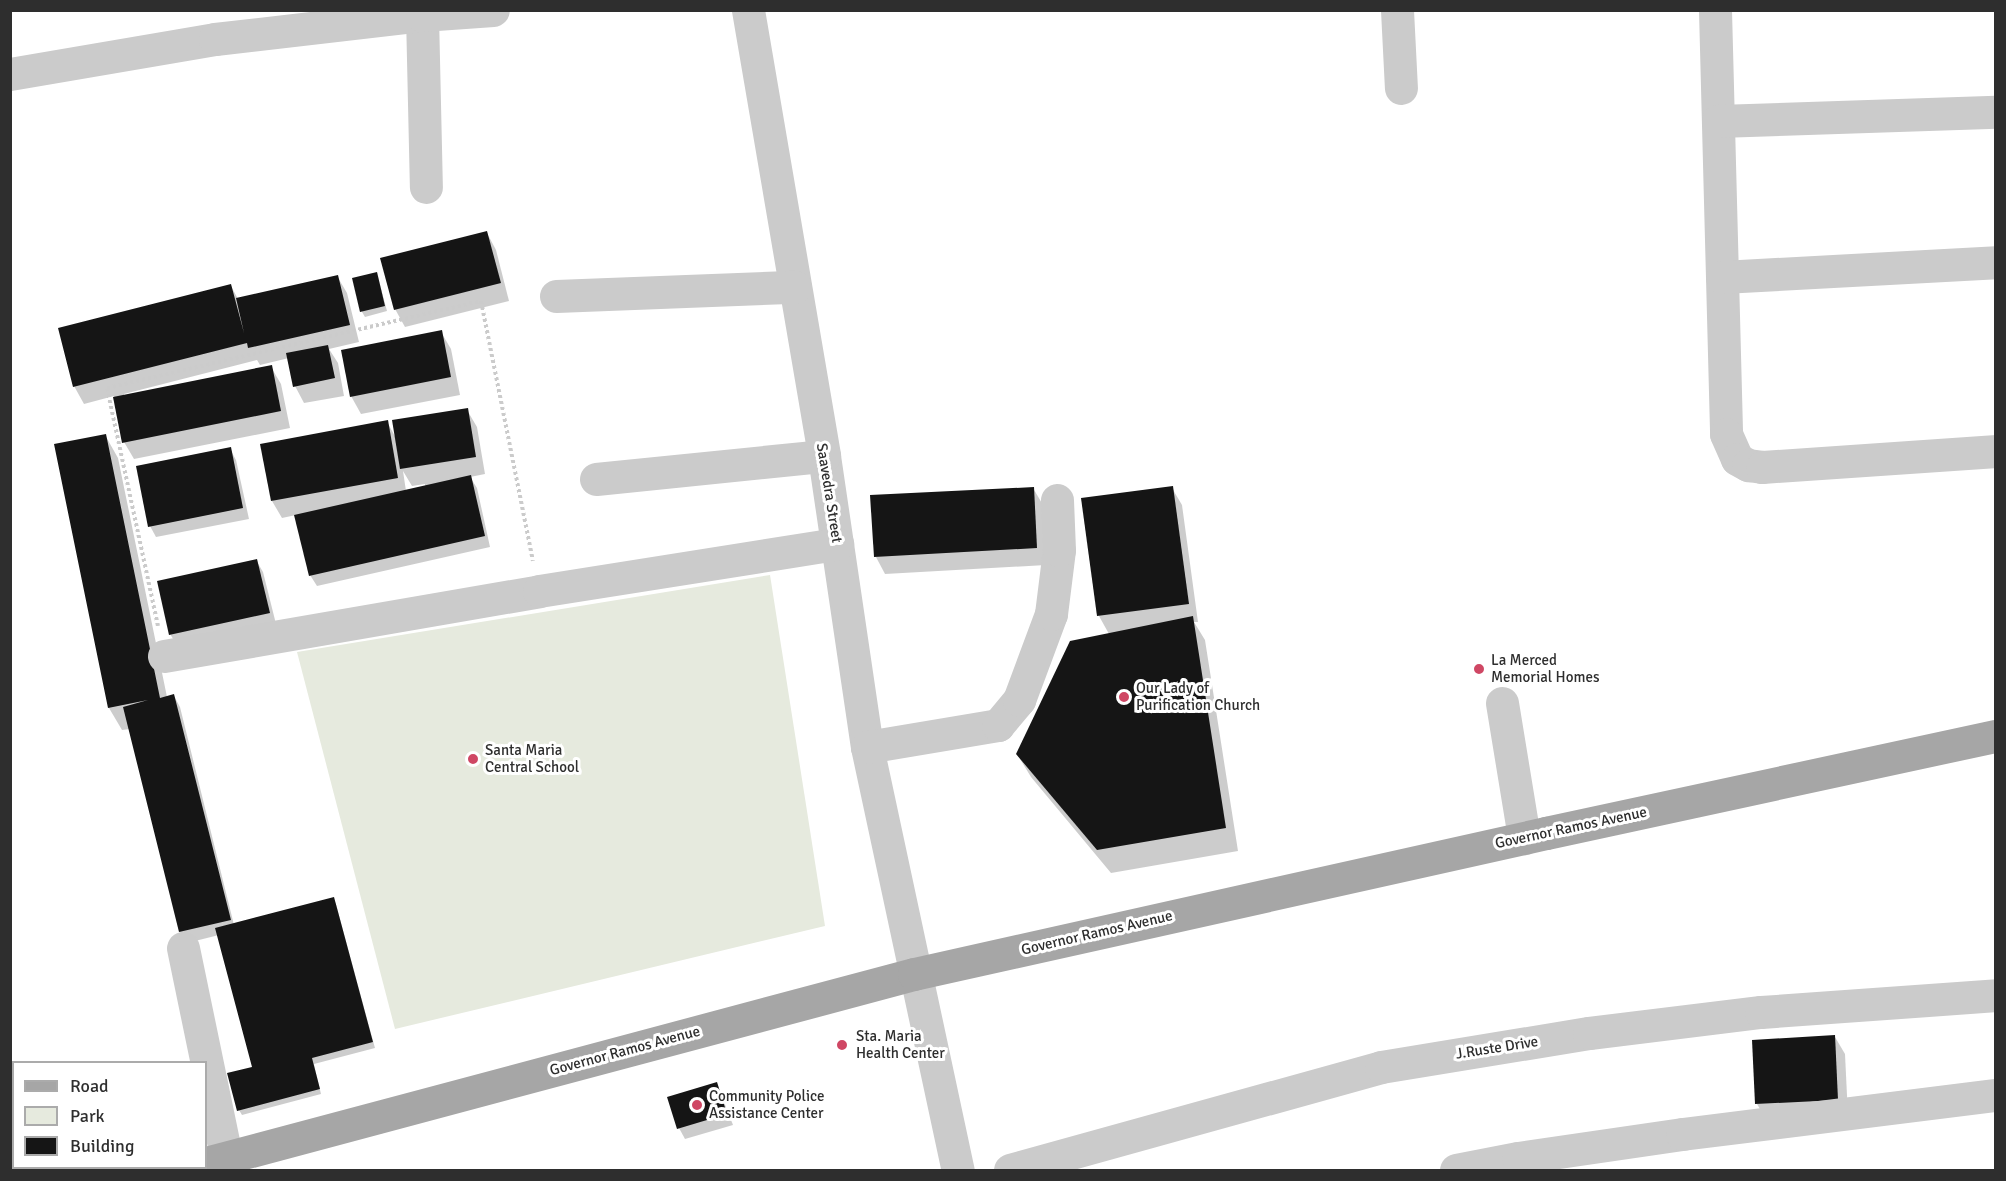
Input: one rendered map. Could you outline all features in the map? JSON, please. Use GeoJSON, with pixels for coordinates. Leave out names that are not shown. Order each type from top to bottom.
{"type":"FeatureCollection","features":[{"type":"Feature","properties":{"kind":"main road","name":"Governor Ramos Avenue"},"geometry":{"type":"LineString","coordinates":[[216,1160],[914,974],[1995,736]]}},
{"type":"Feature","properties":{"kind":"street"},"geometry":{"type":"LineString","coordinates":[[10,74],[215,39],[422,15],[493,10]]}},
{"type":"Feature","properties":{"kind":"street","name":"Saavedra Street"},"geometry":{"type":"LineString","coordinates":[[748,10],[824,456],[867,747],[958,1170]]}},
{"type":"Feature","properties":{"kind":"street"},"geometry":{"type":"LineString","coordinates":[[1397,10],[1401,88]]}},
{"type":"Feature","properties":{"kind":"street"},"geometry":{"type":"LineString","coordinates":[[1714,10],[1726,434],[1737,459],[1748,465],[1762,467],[1995,451]]}},
{"type":"Feature","properties":{"kind":"street"},"geometry":{"type":"LineString","coordinates":[[422,15],[426,187]]}},
{"type":"Feature","properties":{"kind":"street"},"geometry":{"type":"LineString","coordinates":[[1718,121],[1995,112]]}},
{"type":"Feature","properties":{"kind":"street"},"geometry":{"type":"LineString","coordinates":[[1722,278],[1995,262]]}},
{"type":"Feature","properties":{"kind":"street"},"geometry":{"type":"LineString","coordinates":[[556,296],[795,287]]}},
{"type":"Feature","properties":{"kind":"street"},"geometry":{"type":"LineString","coordinates":[[596,479],[824,456]]}},
{"type":"Feature","properties":{"kind":"street"},"geometry":{"type":"LineString","coordinates":[[867,747],[998,724],[1019,700],[1051,614],[1059,550],[1057,500]]}},
{"type":"Feature","properties":{"kind":"street"},"geometry":{"type":"LineString","coordinates":[[164,656],[539,591],[837,544]]}},
{"type":"Feature","properties":{"kind":"street"},"geometry":{"type":"LineString","coordinates":[[1502,704],[1524,838]]}},
{"type":"Feature","properties":{"kind":"street"},"geometry":{"type":"LineString","coordinates":[[183,948],[201,1061]]}},
{"type":"Feature","properties":{"kind":"street","name":"J.Ruste Drive"},"geometry":{"type":"LineString","coordinates":[[1010,1170],[1381,1067],[1589,1033],[1761,1012],[1995,995]]}},
{"type":"Feature","properties":{"kind":"street"},"geometry":{"type":"LineString","coordinates":[[1456,1170],[1518,1158],[1682,1134],[1995,1095]]}},
{"type":"Feature","properties":{"kind":"street"},"geometry":{"type":"LineString","coordinates":[[207,1102],[216,1160]]}},
{"type":"Feature","properties":{"kind":"path"},"geometry":{"type":"LineString","coordinates":[[164,656],[107,388],[481,301],[539,591]]}},
{"type":"Feature","properties":{"kind":"green space"},"geometry":{"type":"Polygon","coordinates":[[[770,575],[825,926],[395,1029],[297,652],[770,575]]]}},
{"type":"Feature","properties":{"kind":"building"},"geometry":{"type":"Polygon","coordinates":[[[487,231],[501,283],[394,310],[380,258],[487,231]]]}},
{"type":"Feature","properties":{"kind":"building"},"geometry":{"type":"Polygon","coordinates":[[[377,272],[385,306],[360,312],[352,278],[377,272]]]}},
{"type":"Feature","properties":{"kind":"building"},"geometry":{"type":"Polygon","coordinates":[[[338,275],[350,325],[248,348],[247,343],[73,387],[58,328],[231,284],[244,333],[236,298],[338,275]]]}},
{"type":"Feature","properties":{"kind":"building"},"geometry":{"type":"Polygon","coordinates":[[[442,330],[451,377],[350,397],[341,350],[442,330]]]}},
{"type":"Feature","properties":{"kind":"building"},"geometry":{"type":"Polygon","coordinates":[[[328,345],[335,378],[293,387],[286,353],[328,345]]]}},
{"type":"Feature","properties":{"kind":"building"},"geometry":{"type":"Polygon","coordinates":[[[272,365],[281,411],[122,443],[113,397],[272,365]]]}},
{"type":"Feature","properties":{"kind":"building"},"geometry":{"type":"Polygon","coordinates":[[[468,408],[476,457],[400,469],[392,420],[468,408]]]}},
{"type":"Feature","properties":{"kind":"building"},"geometry":{"type":"Polygon","coordinates":[[[388,420],[398,478],[271,501],[260,444],[388,420]]]}},
{"type":"Feature","properties":{"kind":"building"},"geometry":{"type":"Polygon","coordinates":[[[106,434],[160,698],[174,694],[231,920],[179,932],[123,707],[148,700],[108,708],[54,444],[106,434]]]}},
{"type":"Feature","properties":{"kind":"building"},"geometry":{"type":"Polygon","coordinates":[[[231,447],[243,508],[148,527],[136,466],[231,447]]]}},
{"type":"Feature","properties":{"kind":"building"},"geometry":{"type":"Polygon","coordinates":[[[471,475],[485,536],[309,576],[294,515],[471,475]]]}},
{"type":"Feature","properties":{"kind":"building"},"geometry":{"type":"Polygon","coordinates":[[[1173,486],[1189,604],[1097,616],[1081,498],[1173,486]]]}},
{"type":"Feature","properties":{"kind":"building"},"geometry":{"type":"Polygon","coordinates":[[[1034,487],[1037,548],[874,557],[870,495],[1034,487]]]}},
{"type":"Feature","properties":{"kind":"building"},"geometry":{"type":"Polygon","coordinates":[[[257,559],[270,613],[169,635],[157,581],[257,559]]]}},
{"type":"Feature","properties":{"kind":"building","name":"Our Lady of Purification Church"},"geometry":{"type":"Polygon","coordinates":[[[1193,616],[1226,828],[1097,850],[1016,754],[1070,641],[1193,616]]]}},
{"type":"Feature","properties":{"kind":"building"},"geometry":{"type":"Polygon","coordinates":[[[334,897],[373,1042],[312,1058],[320,1089],[237,1111],[227,1073],[252,1067],[215,928],[334,897]]]}},
{"type":"Feature","properties":{"kind":"building"},"geometry":{"type":"Polygon","coordinates":[[[1835,1035],[1838,1100],[1755,1104],[1752,1040],[1835,1035]]]}},
{"type":"Feature","properties":{"kind":"building","name":"Community Police Assistance Center"},"geometry":{"type":"Polygon","coordinates":[[[717,1082],[727,1114],[677,1129],[667,1097],[717,1082]]]}},
{"type":"Feature","properties":{"kind":"place","name":"La Merced Memorial Homes"},"geometry":{"type":"Point","coordinates":[1479,669]}},
{"type":"Feature","properties":{"kind":"place","name":"Our Lady of Purification Church"},"geometry":{"type":"Point","coordinates":[1124,697]}},
{"type":"Feature","properties":{"kind":"place","name":"Santa Maria Central School"},"geometry":{"type":"Point","coordinates":[473,759]}},
{"type":"Feature","properties":{"kind":"place","name":"Sta. Maria Health Center"},"geometry":{"type":"Point","coordinates":[842,1045]}},
{"type":"Feature","properties":{"kind":"place","name":"Community Police Assistance Center"},"geometry":{"type":"Point","coordinates":[697,1105]}}]}
